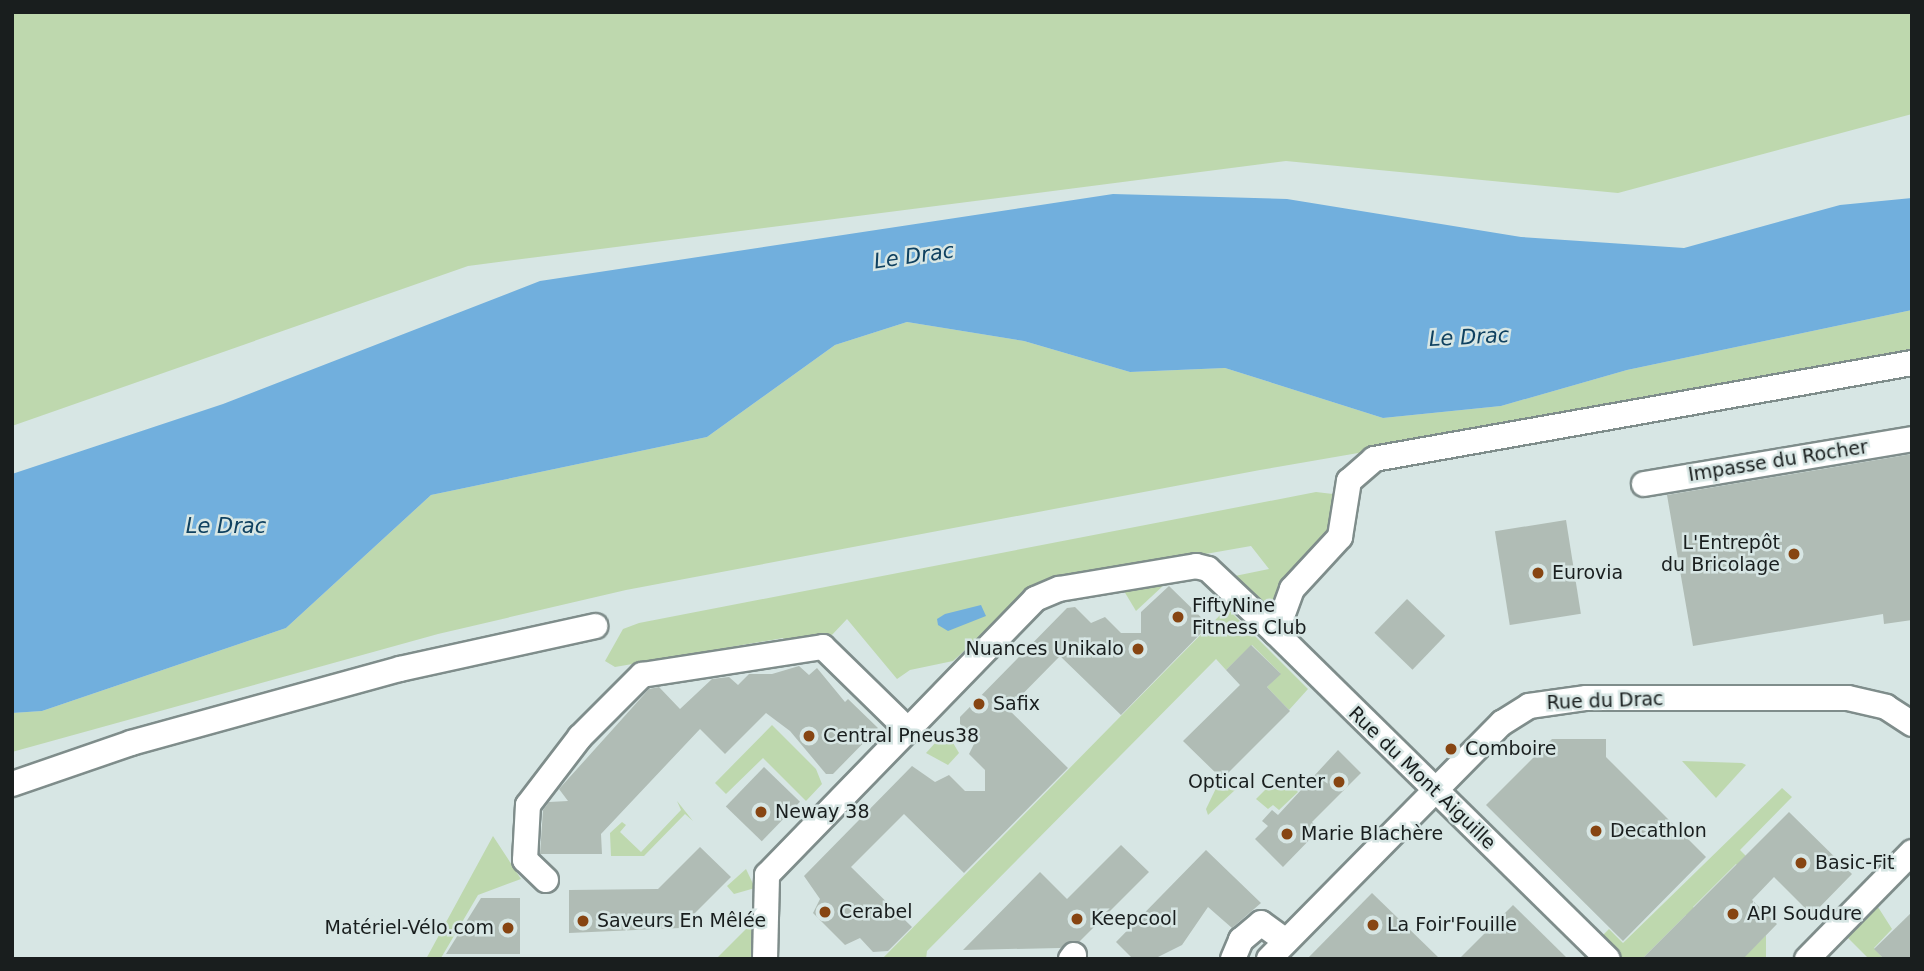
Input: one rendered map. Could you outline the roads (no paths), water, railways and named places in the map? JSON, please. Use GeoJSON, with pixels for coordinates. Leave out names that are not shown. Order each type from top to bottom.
{"type":"FeatureCollection","features":[{"type":"Feature","properties":{"kind":"street"},"geometry":{"type":"LineString","coordinates":[[1276,633],[1292,589],[1340,537],[1349,481],[1374,459],[1912,363]]}},
{"type":"Feature","properties":{"kind":"street","name":"Impasse du Rocher"},"geometry":{"type":"LineString","coordinates":[[1644,484],[1912,439]]}},
{"type":"Feature","properties":{"kind":"street","name":"Rue du Mont Aiguille"},"geometry":{"type":"LineString","coordinates":[[765,959],[767,875],[1035,599],[1059,589],[1196,566],[1208,569],[1276,633],[1608,959]]}},
{"type":"Feature","properties":{"kind":"street"},"geometry":{"type":"LineString","coordinates":[[12,784],[131,743],[400,669],[595,626]]}},
{"type":"Feature","properties":{"kind":"street"},"geometry":{"type":"LineString","coordinates":[[546,880],[525,860],[528,804],[580,737],[642,675],[823,648],[909,731]]}},
{"type":"Feature","properties":{"kind":"street","name":"Rue du Drac"},"geometry":{"type":"LineString","coordinates":[[1269,959],[1502,723],[1547,701],[1849,698],[1886,707],[1912,724]]}},
{"type":"Feature","properties":{"kind":"street"},"geometry":{"type":"LineString","coordinates":[[1807,959],[1912,852]]}},
{"type":"Feature","properties":{"kind":"street"},"geometry":{"type":"LineString","coordinates":[[1233,959],[1241,940],[1261,923],[1286,941]]}},
{"type":"Feature","properties":{"kind":"water","name":"Le Drac"},"geometry":{"type":"Polygon","coordinates":[[[1113,194],[1287,199],[1521,237],[1684,248],[1840,205],[1912,198],[1912,310],[1627,370],[1501,406],[1383,418],[1225,368],[1130,372],[1024,341],[907,322],[835,345],[707,437],[431,495],[286,628],[42,711],[12,713],[12,474],[223,404],[540,281],[1113,194]]]}},
{"type":"Feature","properties":{"kind":"water"},"geometry":{"type":"Polygon","coordinates":[[[981,605],[986,616],[948,631],[938,625],[937,619],[945,614],[981,605]]]}},
{"type":"Feature","properties":{"kind":"place","name":"L'Entrepôt du Bricolage"},"geometry":{"type":"Point","coordinates":[1794,554]}},
{"type":"Feature","properties":{"kind":"place","name":"Eurovia"},"geometry":{"type":"Point","coordinates":[1538,573]}},
{"type":"Feature","properties":{"kind":"place","name":"FiftyNine Fitness Club"},"geometry":{"type":"Point","coordinates":[1178,617]}},
{"type":"Feature","properties":{"kind":"place","name":"Nuances Unikalo"},"geometry":{"type":"Point","coordinates":[1138,649]}},
{"type":"Feature","properties":{"kind":"place","name":"Safix"},"geometry":{"type":"Point","coordinates":[979,704]}},
{"type":"Feature","properties":{"kind":"place","name":"Central Pneus38"},"geometry":{"type":"Point","coordinates":[809,736]}},
{"type":"Feature","properties":{"kind":"place","name":"Comboire"},"geometry":{"type":"Point","coordinates":[1451,749]}},
{"type":"Feature","properties":{"kind":"place","name":"Optical Center"},"geometry":{"type":"Point","coordinates":[1339,782]}},
{"type":"Feature","properties":{"kind":"place","name":"Neway 38"},"geometry":{"type":"Point","coordinates":[761,812]}},
{"type":"Feature","properties":{"kind":"place","name":"Decathlon"},"geometry":{"type":"Point","coordinates":[1596,831]}},
{"type":"Feature","properties":{"kind":"place","name":"Marie Blachère"},"geometry":{"type":"Point","coordinates":[1287,834]}},
{"type":"Feature","properties":{"kind":"place","name":"Basic-Fit"},"geometry":{"type":"Point","coordinates":[1801,863]}},
{"type":"Feature","properties":{"kind":"place","name":"Cerabel"},"geometry":{"type":"Point","coordinates":[825,912]}},
{"type":"Feature","properties":{"kind":"place","name":"API Soudure"},"geometry":{"type":"Point","coordinates":[1733,914]}},
{"type":"Feature","properties":{"kind":"place","name":"Keepcool"},"geometry":{"type":"Point","coordinates":[1077,919]}},
{"type":"Feature","properties":{"kind":"place","name":"Saveurs En Mêlée"},"geometry":{"type":"Point","coordinates":[583,921]}},
{"type":"Feature","properties":{"kind":"place","name":"La Foir'Fouille"},"geometry":{"type":"Point","coordinates":[1373,925]}},
{"type":"Feature","properties":{"kind":"place","name":"Matériel-Vélo.com"},"geometry":{"type":"Point","coordinates":[508,928]}}]}
